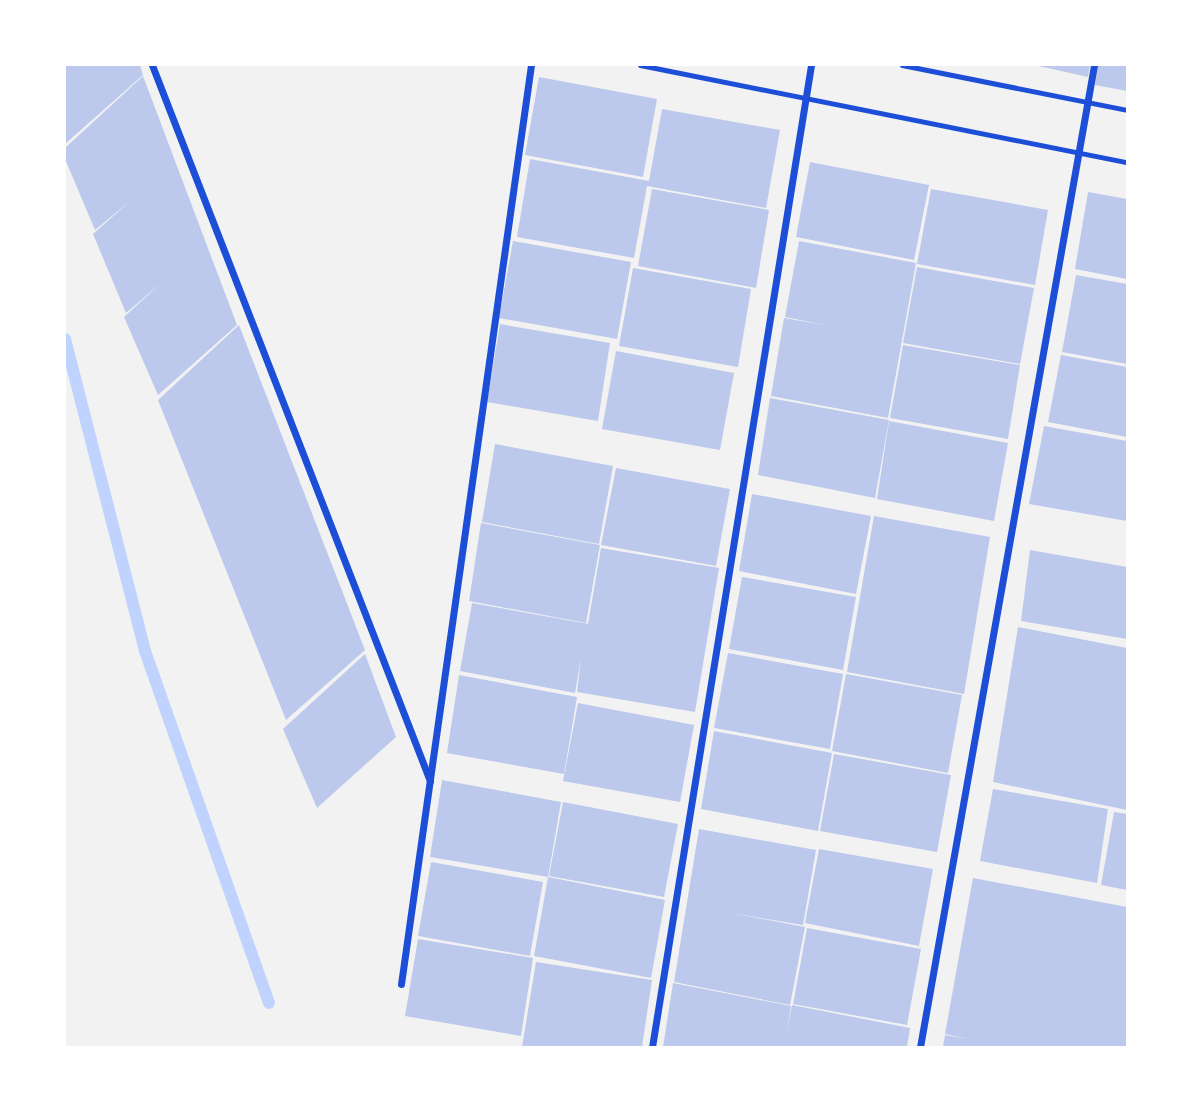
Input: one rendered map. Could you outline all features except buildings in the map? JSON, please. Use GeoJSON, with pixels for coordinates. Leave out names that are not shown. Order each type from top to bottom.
{"type":"FeatureCollection","features":[{"type":"Feature","properties":{"kind":"street"},"geometry":{"type":"LineString","coordinates":[[152,65],[430,781]]}},
{"type":"Feature","properties":{"kind":"street"},"geometry":{"type":"LineString","coordinates":[[401,984],[531,65]]}},
{"type":"Feature","properties":{"kind":"street"},"geometry":{"type":"LineString","coordinates":[[652,1047],[811,65]]}},
{"type":"Feature","properties":{"kind":"street"},"geometry":{"type":"LineString","coordinates":[[920,1047],[1076,152],[1094,65]]}},
{"type":"Feature","properties":{"kind":"lane"},"geometry":{"type":"LineString","coordinates":[[640,65],[805,95],[1127,162]]}},
{"type":"Feature","properties":{"kind":"lane"},"geometry":{"type":"LineString","coordinates":[[902,65],[1127,110]]}},
{"type":"Feature","properties":{"kind":"waterway"},"geometry":{"type":"LineString","coordinates":[[65,339],[145,651],[269,1003]]}}]}
